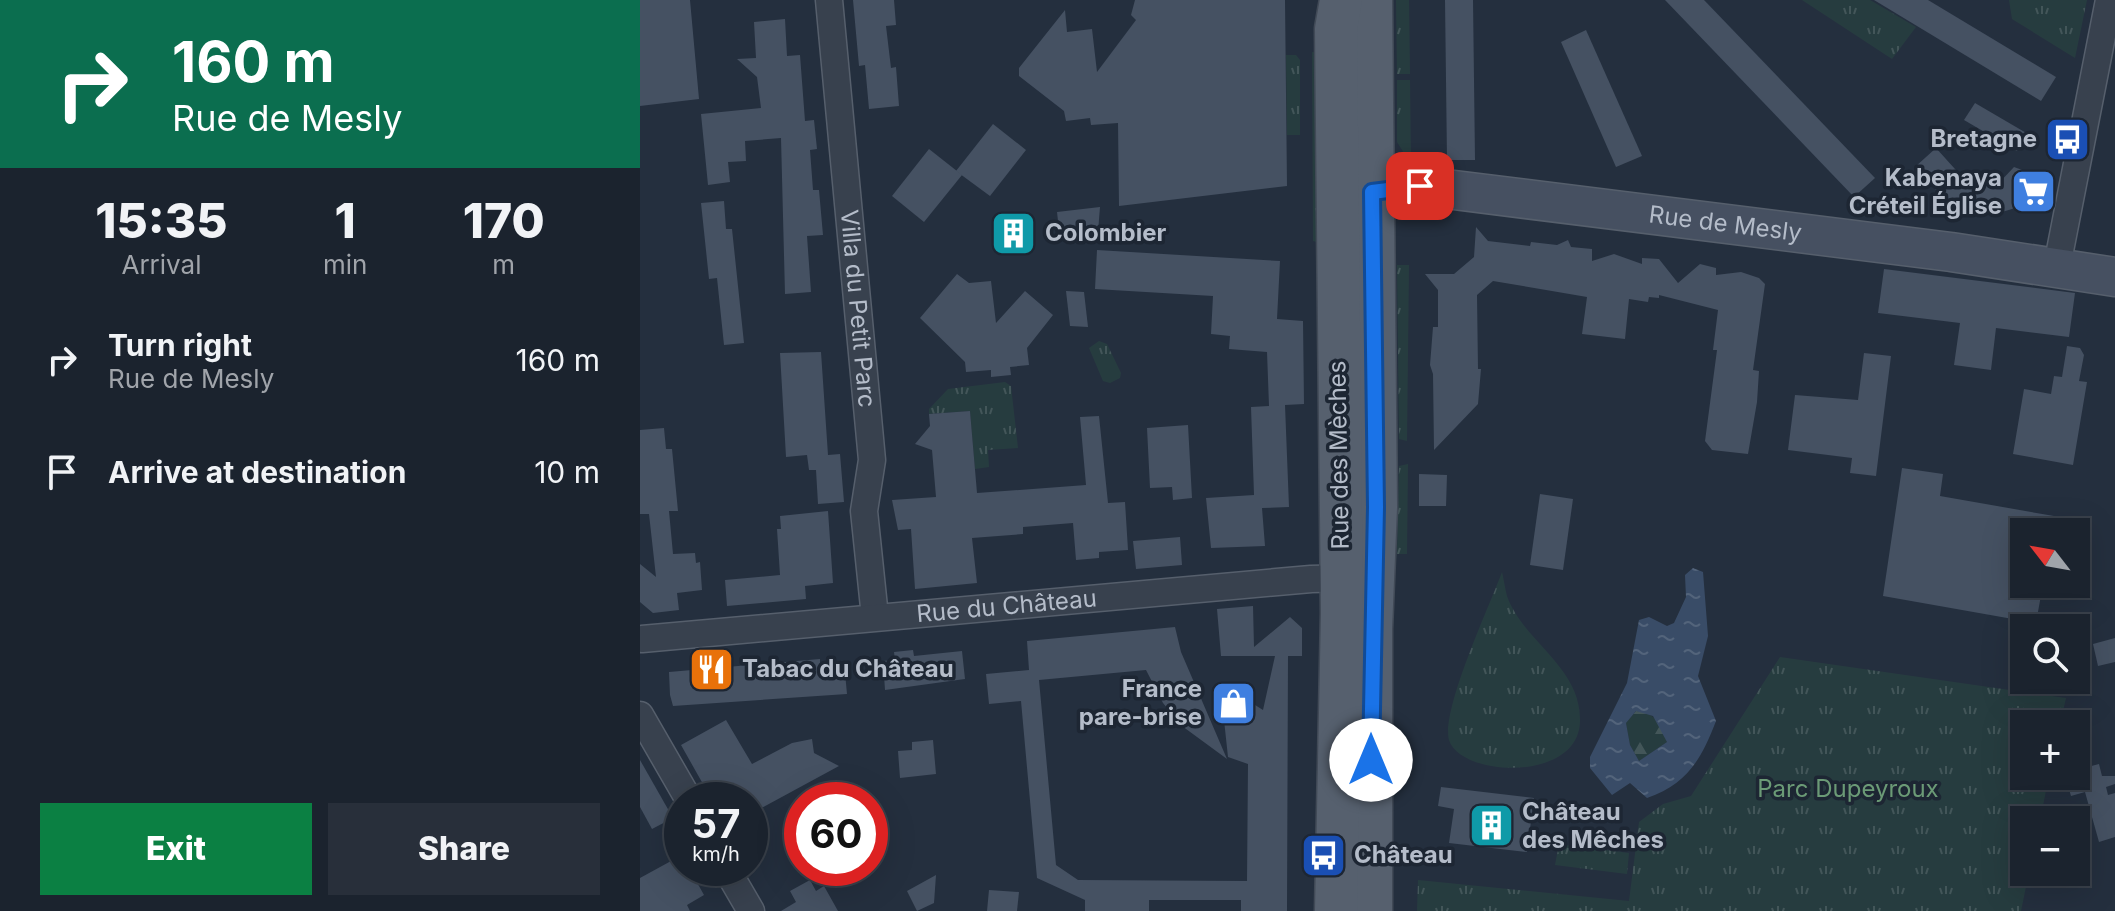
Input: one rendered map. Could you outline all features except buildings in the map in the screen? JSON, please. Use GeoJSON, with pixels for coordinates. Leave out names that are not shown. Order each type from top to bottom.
{"type":"FeatureCollection","features":[{"type":"Feature","properties":{"kind":"main road","name":"Rue des Mèches"},"geometry":{"type":"LineString","coordinates":[[1336,911],[1357,578],[1376,507],[1355,194],[1336,29],[1341,0]]}},
{"type":"Feature","properties":{"kind":"main road","name":"Rue des Mèches"},"geometry":{"type":"LineString","coordinates":[[1355,194],[1371,0]]}},
{"type":"Feature","properties":{"kind":"main road","name":"Rue des Mèches"},"geometry":{"type":"LineString","coordinates":[[1357,578],[1371,911]]}},
{"type":"Feature","properties":{"kind":"street","name":"Villa du Petit Parc"},"geometry":{"type":"LineString","coordinates":[[829,0],[872,460],[864,511],[875,617]]}},
{"type":"Feature","properties":{"kind":"street"},"geometry":{"type":"LineString","coordinates":[[2057,266],[2109,0]]}},
{"type":"Feature","properties":{"kind":"street","name":"Rue de Mesly"},"geometry":{"type":"LineString","coordinates":[[1355,194],[1430,187],[2057,266],[2115,277]]}},
{"type":"Feature","properties":{"kind":"street","name":"Rue du Château"},"geometry":{"type":"LineString","coordinates":[[641,642],[875,617],[1357,578]]}},
{"type":"Feature","properties":{"kind":"street"},"geometry":{"type":"LineString","coordinates":[[640,715],[679,782]]}},
{"type":"Feature","properties":{"kind":"street"},"geometry":{"type":"LineString","coordinates":[[736,886],[751,911]]}},
{"type":"Feature","properties":{"kind":"green space"},"geometry":{"type":"Polygon","coordinates":[[[1396,0],[1409,0],[1410,74],[1397,74],[1396,0]]]}},
{"type":"Feature","properties":{"kind":"green space"},"geometry":{"type":"Polygon","coordinates":[[[1802,0],[1870,0],[1916,27],[1892,59],[1802,0]]]}},
{"type":"Feature","properties":{"kind":"green space"},"geometry":{"type":"Polygon","coordinates":[[[2009,0],[2087,0],[2075,58],[2012,19],[2009,0]]]}},
{"type":"Feature","properties":{"kind":"green space"},"geometry":{"type":"Polygon","coordinates":[[[1312,52],[1324,53],[1324,244],[1313,241],[1312,52]]]}},
{"type":"Feature","properties":{"kind":"green space"},"geometry":{"type":"Polygon","coordinates":[[[1286,55],[1296,55],[1300,60],[1300,135],[1287,135],[1286,55]]]}},
{"type":"Feature","properties":{"kind":"green space"},"geometry":{"type":"Polygon","coordinates":[[[1397,80],[1410,80],[1411,164],[1397,142],[1397,80]]]}},
{"type":"Feature","properties":{"kind":"green space"},"geometry":{"type":"Polygon","coordinates":[[[1397,265],[1409,265],[1407,441],[1399,439],[1397,265]]]}},
{"type":"Feature","properties":{"kind":"green space"},"geometry":{"type":"Polygon","coordinates":[[[1099,341],[1107,344],[1121,373],[1120,378],[1110,383],[1103,381],[1089,348],[1099,341]]]}},
{"type":"Feature","properties":{"kind":"green space"},"geometry":{"type":"Polygon","coordinates":[[[1005,382],[1011,386],[1018,448],[988,450],[989,467],[975,469],[970,411],[929,414],[929,409],[948,389],[1005,382]]]}},
{"type":"Feature","properties":{"kind":"green space"},"geometry":{"type":"Polygon","coordinates":[[[1408,464],[1407,554],[1397,554],[1399,466],[1408,464]]]}},
{"type":"Feature","properties":{"kind":"green space"},"geometry":{"type":"Polygon","coordinates":[[[1502,572],[1507,596],[1515,613],[1571,685],[1578,702],[1580,721],[1575,741],[1561,755],[1541,764],[1518,768],[1495,767],[1474,761],[1458,752],[1449,740],[1448,726],[1459,682],[1502,572]]]}},
{"type":"Feature","properties":{"kind":"green space","name":"Parc Dupeyroux"},"geometry":{"type":"Polygon","coordinates":[[[1780,657],[2010,690],[2010,694],[2066,698],[2063,710],[2010,710],[2010,790],[2046,790],[2043,806],[2010,806],[2010,886],[2026,886],[2021,911],[1417,911],[1418,880],[1629,901],[1639,822],[1663,804],[1691,796],[1780,657]]]}},
{"type":"Feature","properties":{"kind":"green space"},"geometry":{"type":"Polygon","coordinates":[[[1636,711],[1653,717],[1667,742],[1639,761],[1630,745],[1626,723],[1636,711]]]}},
{"type":"Feature","properties":{"kind":"green space"},"geometry":{"type":"Polygon","coordinates":[[[1559,844],[1629,853],[1627,874],[1555,865],[1559,844]]]}},
{"type":"Feature","properties":{"kind":"water"},"geometry":{"type":"Polygon","coordinates":[[[1693,568],[1703,572],[1708,636],[1698,676],[1716,721],[1698,759],[1673,786],[1647,798],[1630,783],[1612,795],[1590,768],[1590,757],[1627,683],[1639,620],[1649,617],[1667,626],[1674,623],[1686,597],[1685,575],[1693,568]],[[1636,711],[1626,723],[1630,745],[1639,761],[1667,742],[1653,716],[1636,711]]]}},
{"type":"Feature","properties":{"kind":"place","name":"Bretagne"},"geometry":{"type":"Point","coordinates":[2068,139]}},
{"type":"Feature","properties":{"kind":"place","name":"Kabenaya Créteil Église"},"geometry":{"type":"Point","coordinates":[2033,192]}},
{"type":"Feature","properties":{"kind":"place","name":"Colombier"},"geometry":{"type":"Point","coordinates":[1014,233]}},
{"type":"Feature","properties":{"kind":"place","name":"Tabac du Château"},"geometry":{"type":"Point","coordinates":[711,669]}},
{"type":"Feature","properties":{"kind":"place","name":"France pare-brise"},"geometry":{"type":"Point","coordinates":[1233,703]}},
{"type":"Feature","properties":{"kind":"place","name":"Château des Mêches"},"geometry":{"type":"Point","coordinates":[1491,826]}},
{"type":"Feature","properties":{"kind":"place","name":"Château"},"geometry":{"type":"Point","coordinates":[1323,855]}},
{"type":"Feature","properties":{"kind":"route"},"geometry":{"type":"LineString","coordinates":[[1371,760],[1371,629],[1376,507],[1372,192],[1420,186]]}}]}
